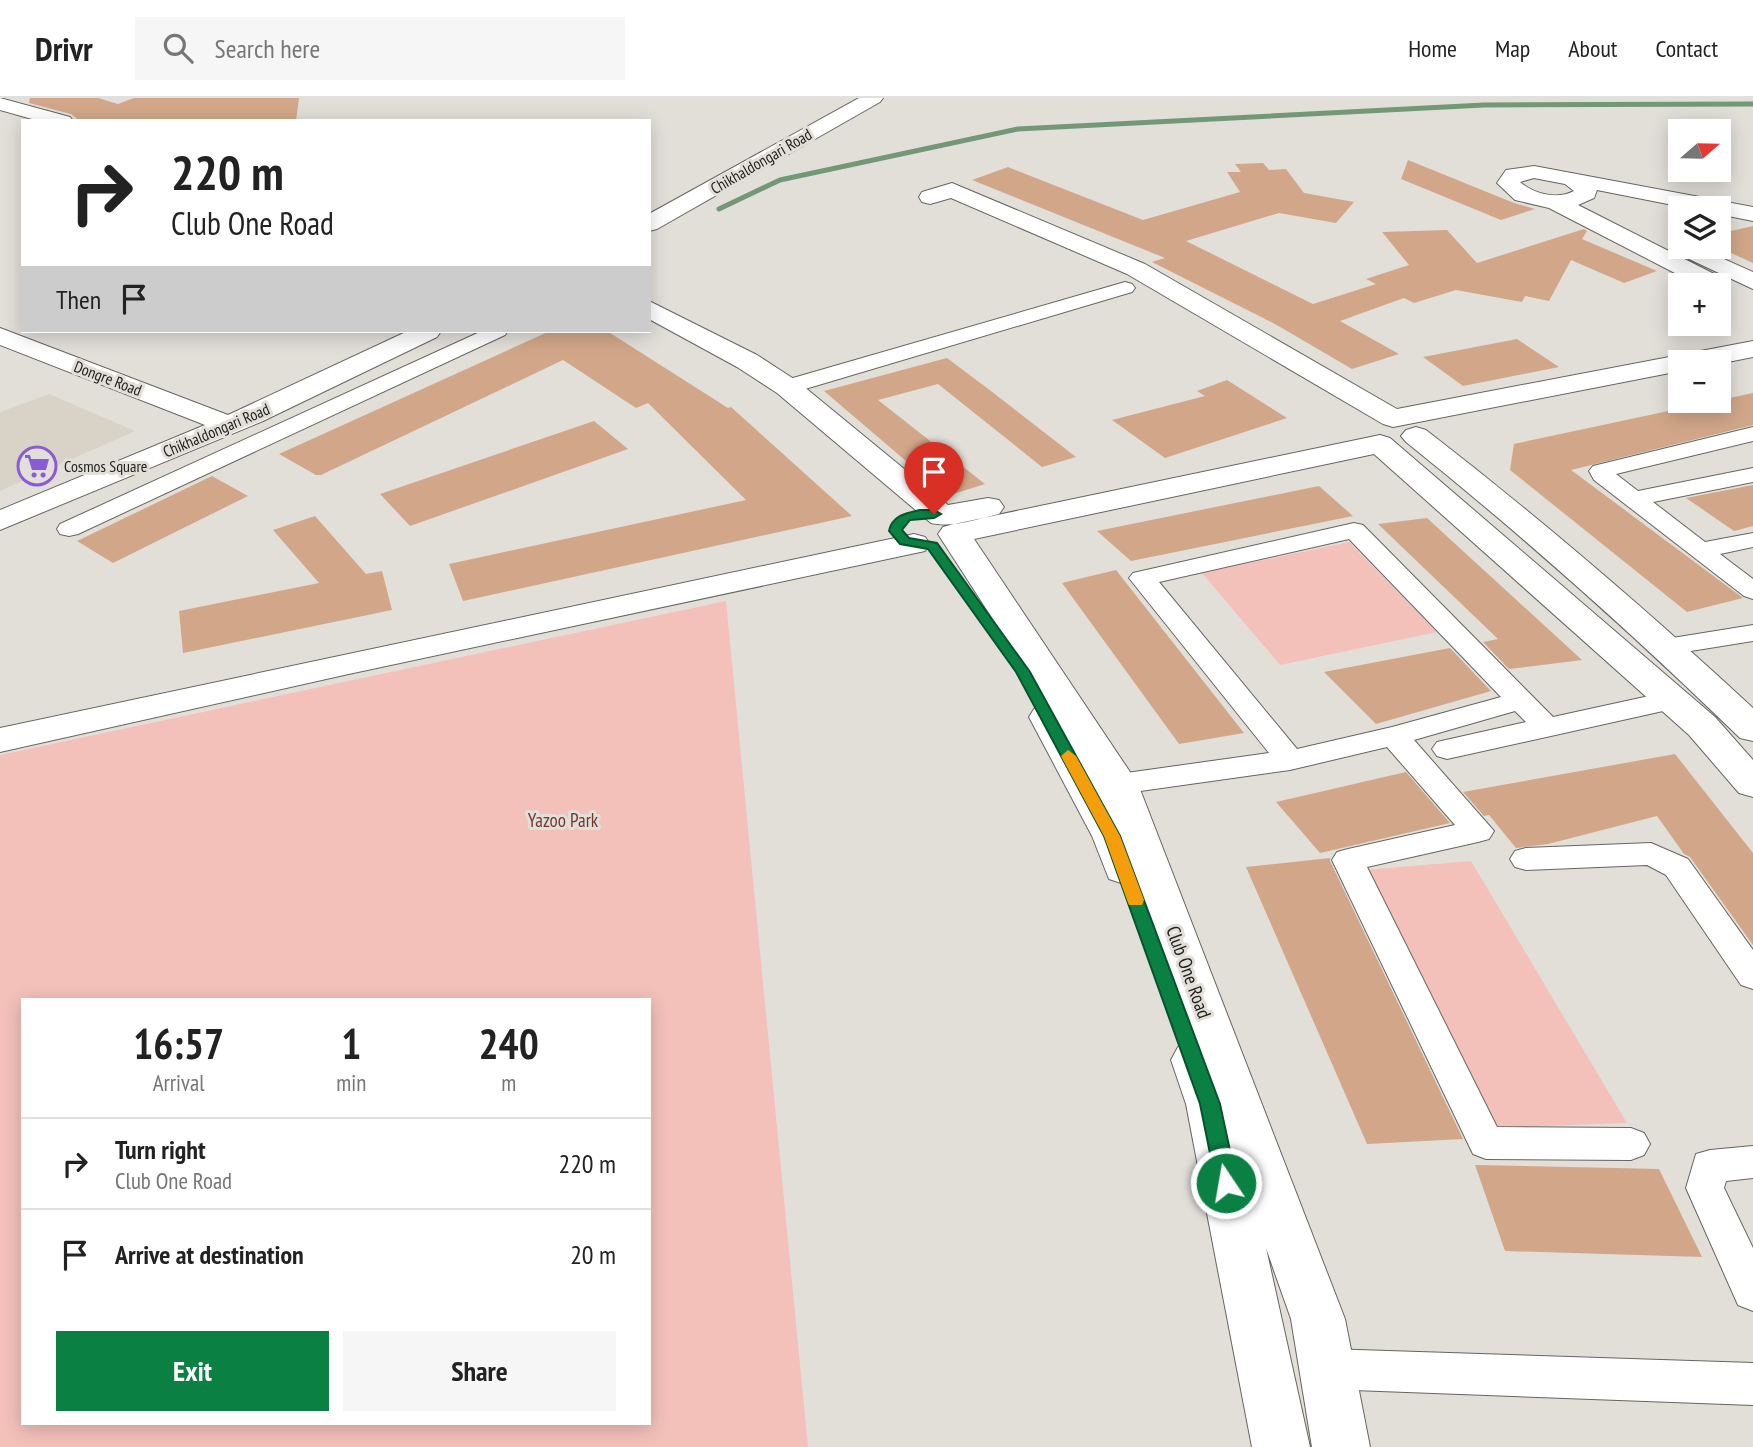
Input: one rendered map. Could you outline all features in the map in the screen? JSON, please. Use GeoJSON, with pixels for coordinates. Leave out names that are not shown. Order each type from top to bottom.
{"type":"FeatureCollection","features":[{"type":"Feature","properties":{"kind":"street","name":"Chikhaldongari Road"},"geometry":{"type":"LineString","coordinates":[[651,206],[857,98]]}},
{"type":"Feature","properties":{"kind":"street","name":"Chikhaldongari Road"},"geometry":{"type":"LineString","coordinates":[[651,223],[873,98]]}},
{"type":"Feature","properties":{"kind":"street"},"geometry":{"type":"LineString","coordinates":[[0,104],[56,119]]}},
{"type":"Feature","properties":{"kind":"street"},"geometry":{"type":"LineString","coordinates":[[0,111],[29,119]]}},
{"type":"Feature","properties":{"kind":"street"},"geometry":{"type":"LineString","coordinates":[[1668,205],[1580,188],[1534,172],[1514,175],[1507,183],[1517,192],[1552,201],[1693,273]]}},
{"type":"Feature","properties":{"kind":"street"},"geometry":{"type":"LineString","coordinates":[[1580,188],[1668,239]]}},
{"type":"Feature","properties":{"kind":"street"},"geometry":{"type":"LineString","coordinates":[[1552,201],[1580,188],[1753,214]]}},
{"type":"Feature","properties":{"kind":"street"},"geometry":{"type":"LineString","coordinates":[[1240,358],[1105,276],[941,194],[1136,268],[1387,432],[1500,502],[1674,655],[1753,729]]}},
{"type":"Feature","properties":{"kind":"street"},"geometry":{"type":"LineString","coordinates":[[1731,218],[1753,223]]}},
{"type":"Feature","properties":{"kind":"street"},"geometry":{"type":"LineString","coordinates":[[1707,259],[1753,282]]}},
{"type":"Feature","properties":{"kind":"street"},"geometry":{"type":"LineString","coordinates":[[787,387],[1125,288]]}},
{"type":"Feature","properties":{"kind":"street"},"geometry":{"type":"LineString","coordinates":[[1731,293],[1753,304]]}},
{"type":"Feature","properties":{"kind":"street"},"geometry":{"type":"LineString","coordinates":[[651,310],[747,361],[787,387],[924,530]]}},
{"type":"Feature","properties":{"kind":"street"},"geometry":{"type":"LineString","coordinates":[[651,330],[767,405],[924,530]]}},
{"type":"Feature","properties":{"kind":"street","name":"Chikhaldongari Road"},"geometry":{"type":"LineString","coordinates":[[0,504],[217,419],[396,333]]}},
{"type":"Feature","properties":{"kind":"street","name":"Chikhaldongari Road"},"geometry":{"type":"LineString","coordinates":[[0,521],[253,415],[424,333]]}},
{"type":"Feature","properties":{"kind":"street"},"geometry":{"type":"LineString","coordinates":[[69,529],[494,333]]}},
{"type":"Feature","properties":{"kind":"street","name":"Dongre Road"},"geometry":{"type":"LineString","coordinates":[[0,336],[217,419]]}},
{"type":"Feature","properties":{"kind":"street"},"geometry":{"type":"LineString","coordinates":[[1731,353],[1753,349]]}},
{"type":"Feature","properties":{"kind":"street","name":"Dongre Road"},"geometry":{"type":"LineString","coordinates":[[0,358],[186,432]]}},
{"type":"Feature","properties":{"kind":"street"},"geometry":{"type":"LineString","coordinates":[[1731,369],[1753,364]]}},
{"type":"Feature","properties":{"kind":"street"},"geometry":{"type":"LineString","coordinates":[[0,740],[344,664],[924,530],[1387,432],[1668,366]]}},
{"type":"Feature","properties":{"kind":"street"},"geometry":{"type":"LineString","coordinates":[[1387,432],[1668,382]]}},
{"type":"Feature","properties":{"kind":"street"},"geometry":{"type":"LineString","coordinates":[[1387,432],[1702,726],[1753,784]]}},
{"type":"Feature","properties":{"kind":"street"},"geometry":{"type":"LineString","coordinates":[[1753,434],[1601,471],[1602,475],[1701,550],[1743,572],[1753,591]]}},
{"type":"Feature","properties":{"kind":"street"},"geometry":{"type":"LineString","coordinates":[[1634,499],[1753,475]]}},
{"type":"Feature","properties":{"kind":"street"},"geometry":{"type":"LineString","coordinates":[[0,715],[651,581],[924,530]]}},
{"type":"Feature","properties":{"kind":"street","name":"Club One Road"},"geometry":{"type":"LineString","coordinates":[[924,530],[1119,784],[1318,1319],[1341,1447]]}},
{"type":"Feature","properties":{"kind":"street","name":"Club One Road"},"geometry":{"type":"LineString","coordinates":[[924,530],[1023,672],[1112,836],[1210,1104],[1281,1447]]}},
{"type":"Feature","properties":{"kind":"street"},"geometry":{"type":"LineString","coordinates":[[1290,760],[1142,578],[1354,530],[1548,728]]}},
{"type":"Feature","properties":{"kind":"street"},"geometry":{"type":"LineString","coordinates":[[1701,550],[1753,540]]}},
{"type":"Feature","properties":{"kind":"street"},"geometry":{"type":"LineString","coordinates":[[1674,655],[1753,633]]}},
{"type":"Feature","properties":{"kind":"street"},"geometry":{"type":"LineString","coordinates":[[1674,655],[1753,653]]}},
{"type":"Feature","properties":{"kind":"street"},"geometry":{"type":"LineString","coordinates":[[1119,784],[1290,760],[1394,736],[1522,700]]}},
{"type":"Feature","properties":{"kind":"street"},"geometry":{"type":"LineString","coordinates":[[1447,749],[1672,700]]}},
{"type":"Feature","properties":{"kind":"street"},"geometry":{"type":"LineString","coordinates":[[1394,736],[1478,831],[1348,860],[1486,1143],[1631,1144]]}},
{"type":"Feature","properties":{"kind":"street"},"geometry":{"type":"LineString","coordinates":[[1526,859],[1651,854],[1666,859],[1678,867],[1753,976]]}},
{"type":"Feature","properties":{"kind":"street"},"geometry":{"type":"LineString","coordinates":[[1753,1162],[1710,1166],[1705,1188],[1753,1292]]}},
{"type":"Feature","properties":{"kind":"street"},"geometry":{"type":"LineString","coordinates":[[1327,1369],[1753,1384]]}},
{"type":"Feature","properties":{"kind":"shaded area","name":"Cosmos Square"},"geometry":{"type":"Polygon","coordinates":[[[49,394],[135,431],[0,491],[0,412],[49,394]]]}},
{"type":"Feature","properties":{"kind":"green space"},"geometry":{"type":"Polygon","coordinates":[[[1349,542],[1437,632],[1280,665],[1202,573],[1349,542]]]}},
{"type":"Feature","properties":{"kind":"green space","name":"Yazoo Park"},"geometry":{"type":"Polygon","coordinates":[[[726,601],[808,1447],[0,1447],[0,755],[726,601]]]}},
{"type":"Feature","properties":{"kind":"green space"},"geometry":{"type":"Polygon","coordinates":[[[1471,861],[1627,1123],[1491,1128],[1365,870],[1471,861]]]}},
{"type":"Feature","properties":{"kind":"building"},"geometry":{"type":"Polygon","coordinates":[[[30,98],[98,98],[118,104],[134,98],[299,98],[296,119],[77,119],[71,114],[29,103],[30,98]]]}},
{"type":"Feature","properties":{"kind":"building"},"geometry":{"type":"Polygon","coordinates":[[[1408,160],[1535,209],[1501,220],[1401,179],[1408,160]]]}},
{"type":"Feature","properties":{"kind":"building"},"geometry":{"type":"Polygon","coordinates":[[[1263,163],[1269,170],[1286,169],[1304,193],[1354,202],[1336,223],[1279,213],[1186,241],[1313,304],[1376,284],[1366,279],[1409,265],[1382,232],[1447,230],[1477,263],[1584,229],[1587,231],[1582,239],[1657,271],[1624,283],[1571,260],[1549,301],[1525,296],[1522,302],[1456,290],[1414,303],[1404,298],[1340,321],[1399,354],[1352,369],[1275,324],[1152,262],[1165,258],[972,180],[1008,167],[1143,220],[1240,192],[1227,172],[1241,172],[1235,164],[1263,163]]]}},
{"type":"Feature","properties":{"kind":"building"},"geometry":{"type":"Polygon","coordinates":[[[1753,226],[1753,263],[1731,253],[1731,231],[1753,226]]]}},
{"type":"Feature","properties":{"kind":"building"},"geometry":{"type":"Polygon","coordinates":[[[546,333],[610,333],[728,408],[731,407],[852,516],[463,601],[449,564],[746,500],[648,403],[636,408],[563,360],[321,475],[316,475],[279,454],[546,333]]]}},
{"type":"Feature","properties":{"kind":"building"},"geometry":{"type":"Polygon","coordinates":[[[1517,339],[1559,367],[1463,386],[1423,357],[1517,339]]]}},
{"type":"Feature","properties":{"kind":"building"},"geometry":{"type":"Polygon","coordinates":[[[947,358],[1076,457],[1042,467],[938,384],[878,400],[985,484],[947,496],[824,391],[947,358]]]}},
{"type":"Feature","properties":{"kind":"building"},"geometry":{"type":"Polygon","coordinates":[[[1227,380],[1287,418],[1165,458],[1112,420],[1205,396],[1197,391],[1227,380]]]}},
{"type":"Feature","properties":{"kind":"building"},"geometry":{"type":"Polygon","coordinates":[[[1753,393],[1753,425],[1571,470],[1743,598],[1687,612],[1510,470],[1514,444],[1668,411],[1731,413],[1731,398],[1753,393]]]}},
{"type":"Feature","properties":{"kind":"building"},"geometry":{"type":"Polygon","coordinates":[[[594,421],[628,449],[410,526],[380,494],[594,421]]]}},
{"type":"Feature","properties":{"kind":"building"},"geometry":{"type":"Polygon","coordinates":[[[212,476],[248,496],[113,563],[77,541],[212,476]]]}},
{"type":"Feature","properties":{"kind":"building"},"geometry":{"type":"Polygon","coordinates":[[[1753,485],[1753,526],[1734,531],[1686,498],[1753,485]]]}},
{"type":"Feature","properties":{"kind":"building"},"geometry":{"type":"Polygon","coordinates":[[[1319,486],[1353,516],[1131,561],[1097,531],[1319,486]]]}},
{"type":"Feature","properties":{"kind":"building"},"geometry":{"type":"Polygon","coordinates":[[[315,516],[366,574],[382,571],[392,610],[183,653],[179,611],[319,583],[273,530],[315,516]]]}},
{"type":"Feature","properties":{"kind":"building"},"geometry":{"type":"Polygon","coordinates":[[[1427,518],[1582,660],[1509,669],[1483,642],[1498,639],[1378,524],[1427,518]]]}},
{"type":"Feature","properties":{"kind":"building"},"geometry":{"type":"Polygon","coordinates":[[[1116,570],[1244,733],[1179,744],[1062,583],[1116,570]]]}},
{"type":"Feature","properties":{"kind":"building"},"geometry":{"type":"Polygon","coordinates":[[[1450,648],[1491,691],[1376,724],[1324,672],[1450,648]]]}},
{"type":"Feature","properties":{"kind":"building"},"geometry":{"type":"Polygon","coordinates":[[[1675,754],[1753,853],[1753,945],[1657,816],[1548,844],[1516,848],[1489,815],[1484,816],[1463,792],[1675,754]]]}},
{"type":"Feature","properties":{"kind":"building"},"geometry":{"type":"Polygon","coordinates":[[[1406,772],[1450,823],[1320,853],[1276,802],[1406,772]]]}},
{"type":"Feature","properties":{"kind":"building"},"geometry":{"type":"Polygon","coordinates":[[[1330,858],[1463,1139],[1367,1144],[1246,867],[1330,858]]]}},
{"type":"Feature","properties":{"kind":"building"},"geometry":{"type":"Polygon","coordinates":[[[1475,1165],[1659,1169],[1702,1257],[1505,1251],[1475,1165]]]}},
{"type":"Feature","properties":{"kind":"waterway"},"geometry":{"type":"LineString","coordinates":[[719,209],[780,180],[1018,129],[1484,105],[1753,104]]}},
{"type":"Feature","properties":{"kind":"slow traffic"},"geometry":{"type":"LineString","coordinates":[[1068,756],[1112,836],[1135,900]]}},
{"type":"Feature","properties":{"kind":"place","name":"Cosmos Square"},"geometry":{"type":"Point","coordinates":[37,466]}},
{"type":"Feature","properties":{"kind":"route"},"geometry":{"type":"LineString","coordinates":[[934,514],[920,513],[905,517],[897,525],[896,531],[904,541],[923,546],[933,545],[1023,672],[1112,836],[1210,1104],[1226,1183]]}}]}
